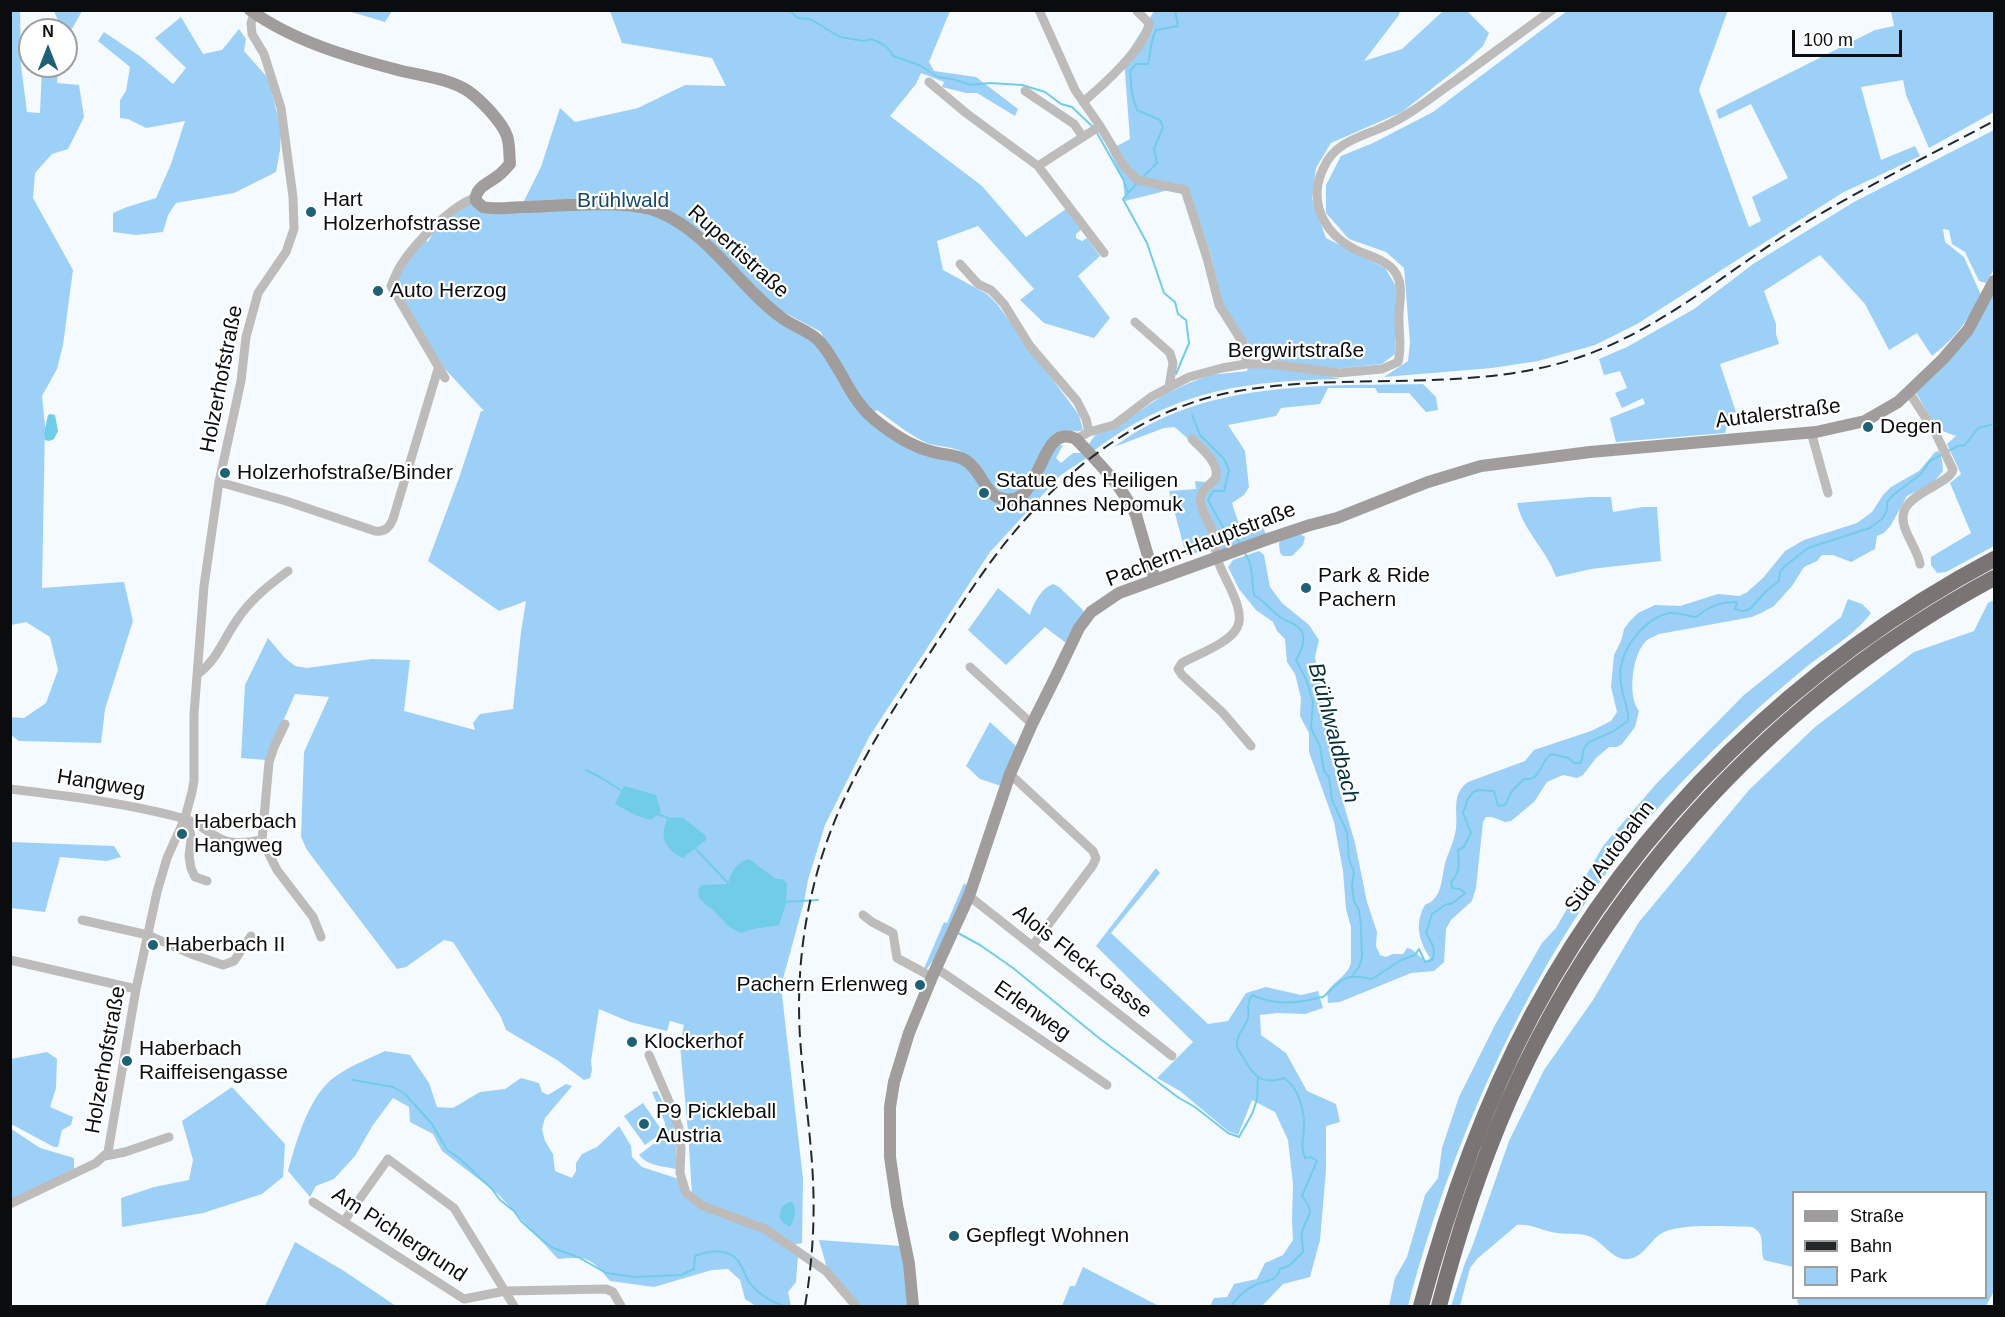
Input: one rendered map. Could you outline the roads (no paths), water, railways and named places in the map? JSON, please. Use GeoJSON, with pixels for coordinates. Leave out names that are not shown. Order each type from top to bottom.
{"type":"FeatureCollection","features":[{"type":"Feature","properties":{"kind":"highway","name":"Süd Autobahn"},"geometry":{"type":"LineString","coordinates":[[1438,1306],[1477,1183],[1509,1100],[1548,1021],[1595,941],[1642,877],[1686,823],[1742,762],[1799,710],[1936,601],[1952,581],[1995,559]]}},
{"type":"Feature","properties":{"kind":"highway","name":"Süd Autobahn"},"geometry":{"type":"LineString","coordinates":[[1421,1306],[1461,1177],[1494,1094],[1532,1014],[1582,931],[1621,876],[1673,812],[1739,743],[1788,698],[1839,657],[1886,623],[1936,601],[1962,596],[1995,578]]}},
{"type":"Feature","properties":{"kind":"main road"},"geometry":{"type":"LineString","coordinates":[[252,12],[304,39],[375,64],[436,78],[461,87],[470,93],[484,105],[507,134],[510,164],[480,188],[475,198]]}},
{"type":"Feature","properties":{"kind":"main road","name":"Rupertistraße"},"geometry":{"type":"LineString","coordinates":[[475,198],[480,205],[487,208],[628,205],[656,211],[680,222],[711,248],[782,318],[818,339],[850,392],[874,419],[914,445],[929,451],[962,458],[975,467],[995,496],[1014,499],[1024,495],[1055,441],[1065,436],[1076,439]]}},
{"type":"Feature","properties":{"kind":"main road","name":"Autalerstraße"},"geometry":{"type":"LineString","coordinates":[[1502,462],[1811,432],[1866,421],[1882,413],[1909,392],[1942,359],[1968,330],[1995,281]]}},
{"type":"Feature","properties":{"kind":"main road"},"geometry":{"type":"LineString","coordinates":[[1076,439],[1123,492],[1132,507],[1155,580]]}},
{"type":"Feature","properties":{"kind":"main road","name":"Pachern-Hauptstraße"},"geometry":{"type":"LineString","coordinates":[[913,1306],[911,1273],[884,1137],[894,1082],[909,1033],[969,896],[1010,774],[1079,628],[1091,612],[1119,593],[1253,544],[1337,518],[1457,472],[1502,462]]}},
{"type":"Feature","properties":{"kind":"street","name":"Bergwirtstraße"},"geometry":{"type":"LineString","coordinates":[[1076,439],[1089,432],[1114,425],[1151,397],[1189,377],[1222,368],[1246,364],[1271,364],[1338,374],[1382,369],[1398,362],[1401,351],[1399,279],[1387,264],[1355,249],[1328,229],[1317,198],[1318,180],[1325,164],[1336,150],[1350,140],[1406,116],[1552,10]]}},
{"type":"Feature","properties":{"kind":"street"},"geometry":{"type":"LineString","coordinates":[[1083,102],[1108,80],[1142,40],[1149,22],[1137,11]]}},
{"type":"Feature","properties":{"kind":"street","name":"Holzerhofstraße"},"geometry":{"type":"LineString","coordinates":[[10,1204],[96,1163],[105,1156],[110,1146],[136,989],[157,892],[166,858],[184,821],[194,781],[194,714],[204,586],[219,482],[241,381],[246,337],[254,305],[258,293],[286,252],[294,229],[293,197],[281,108],[264,54],[252,33],[250,23],[252,12]]}},
{"type":"Feature","properties":{"kind":"street"},"geometry":{"type":"LineString","coordinates":[[1042,12],[1075,90],[1124,166],[1137,180],[1185,190],[1207,258],[1219,305],[1243,343],[1246,364]]}},
{"type":"Feature","properties":{"kind":"street"},"geometry":{"type":"LineString","coordinates":[[928,82],[1038,166],[1104,253]]}},
{"type":"Feature","properties":{"kind":"street"},"geometry":{"type":"LineString","coordinates":[[1025,91],[1074,124],[1083,137]]}},
{"type":"Feature","properties":{"kind":"street"},"geometry":{"type":"LineString","coordinates":[[1038,166],[1100,126]]}},
{"type":"Feature","properties":{"kind":"street"},"geometry":{"type":"LineString","coordinates":[[445,378],[391,286],[400,265],[417,244],[459,204],[475,198]]}},
{"type":"Feature","properties":{"kind":"street"},"geometry":{"type":"LineString","coordinates":[[960,264],[978,284],[991,290],[1004,304],[1030,346],[1077,401],[1086,419],[1089,432]]}},
{"type":"Feature","properties":{"kind":"street"},"geometry":{"type":"LineString","coordinates":[[1135,322],[1170,353],[1173,363],[1169,387]]}},
{"type":"Feature","properties":{"kind":"street","name":"Holzerhofstraße"},"geometry":{"type":"LineString","coordinates":[[219,482],[381,532],[390,526],[438,369]]}},
{"type":"Feature","properties":{"kind":"street"},"geometry":{"type":"LineString","coordinates":[[1909,392],[1936,434],[1953,470],[1952,475],[1914,498],[1903,514],[1904,525],[1920,564]]}},
{"type":"Feature","properties":{"kind":"street"},"geometry":{"type":"LineString","coordinates":[[1811,432],[1828,493]]}},
{"type":"Feature","properties":{"kind":"street"},"geometry":{"type":"LineString","coordinates":[[1192,439],[1206,453],[1217,471],[1216,478],[1204,489],[1200,498],[1223,556],[1230,587],[1240,615],[1237,627],[1228,638],[1182,663],[1178,669],[1223,713],[1251,746]]}},
{"type":"Feature","properties":{"kind":"street"},"geometry":{"type":"LineString","coordinates":[[199,673],[209,666],[246,608],[262,591],[288,571]]}},
{"type":"Feature","properties":{"kind":"street"},"geometry":{"type":"LineString","coordinates":[[970,667],[1032,724]]}},
{"type":"Feature","properties":{"kind":"street"},"geometry":{"type":"LineString","coordinates":[[285,724],[269,762],[262,840],[277,870],[313,917],[321,937]]}},
{"type":"Feature","properties":{"kind":"street"},"geometry":{"type":"LineString","coordinates":[[1010,774],[1093,851],[1095,858],[1093,865],[1033,945]]}},
{"type":"Feature","properties":{"kind":"street","name":"Hangweg"},"geometry":{"type":"LineString","coordinates":[[10,789],[124,805],[184,821],[197,822],[221,839],[231,842],[262,840]]}},
{"type":"Feature","properties":{"kind":"street"},"geometry":{"type":"LineString","coordinates":[[184,821],[190,831],[190,868],[195,877],[207,880]]}},
{"type":"Feature","properties":{"kind":"street","name":"Alois Fleck-Gasse"},"geometry":{"type":"LineString","coordinates":[[969,896],[1172,1056]]}},
{"type":"Feature","properties":{"kind":"street"},"geometry":{"type":"LineString","coordinates":[[863,915],[893,933],[897,958],[934,972]]}},
{"type":"Feature","properties":{"kind":"street"},"geometry":{"type":"LineString","coordinates":[[82,920],[148,935],[191,954],[224,965],[234,961],[250,936]]}},
{"type":"Feature","properties":{"kind":"street"},"geometry":{"type":"LineString","coordinates":[[10,960],[136,989]]}},
{"type":"Feature","properties":{"kind":"street","name":"Erlenweg"},"geometry":{"type":"LineString","coordinates":[[934,972],[1107,1085]]}},
{"type":"Feature","properties":{"kind":"street"},"geometry":{"type":"LineString","coordinates":[[649,1055],[679,1128],[680,1173],[686,1193],[703,1206],[765,1229],[826,1271],[856,1306]]}},
{"type":"Feature","properties":{"kind":"street"},"geometry":{"type":"LineString","coordinates":[[105,1156],[125,1152],[169,1137]]}},
{"type":"Feature","properties":{"kind":"street"},"geometry":{"type":"LineString","coordinates":[[344,1221],[388,1159],[454,1208],[514,1306]]}},
{"type":"Feature","properties":{"kind":"street","name":"Am Pichlergrund"},"geometry":{"type":"LineString","coordinates":[[314,1202],[466,1303],[505,1291],[606,1289],[613,1292],[621,1306]]}},
{"type":"Feature","properties":{"kind":"waterway"},"geometry":{"type":"LineString","coordinates":[[789,10],[798,18],[810,19],[840,37],[864,41],[871,39],[878,42],[887,47],[893,56],[919,65],[938,77],[971,85],[990,83],[1022,85],[1045,92],[1061,104],[1072,107],[1094,128]]}},
{"type":"Feature","properties":{"kind":"waterway","name":"Brühlwaldbach"},"geometry":{"type":"LineString","coordinates":[[1142,178],[1157,163],[1154,149],[1163,127],[1160,120],[1137,110],[1132,94],[1130,71],[1136,64],[1148,64],[1156,30],[1178,26],[1175,10]]}},
{"type":"Feature","properties":{"kind":"waterway"},"geometry":{"type":"LineString","coordinates":[[1097,133],[1123,179],[1128,193]]}},
{"type":"Feature","properties":{"kind":"waterway","name":"Brühlwaldbach"},"geometry":{"type":"LineString","coordinates":[[1138,182],[1123,199],[1147,243],[1164,293],[1175,302],[1178,314],[1186,320],[1189,343],[1176,374]]}},
{"type":"Feature","properties":{"kind":"waterway","name":"Brühlwaldbach"},"geometry":{"type":"LineString","coordinates":[[1192,415],[1200,435],[1224,459],[1229,470],[1224,491],[1213,491],[1208,500],[1224,529],[1235,535],[1241,545]]}},
{"type":"Feature","properties":{"kind":"waterway"},"geometry":{"type":"LineString","coordinates":[[1948,451],[1965,445],[1978,428],[1994,424]]}},
{"type":"Feature","properties":{"kind":"waterway"},"geometry":{"type":"LineString","coordinates":[[1231,1306],[1246,1290],[1273,1279],[1280,1269],[1289,1266],[1303,1252],[1302,1232],[1310,1211],[1302,1196],[1317,1161],[1311,1157],[1305,1158],[1302,1146],[1303,1112],[1293,1087],[1284,1078],[1269,1081],[1254,1074],[1238,1049],[1237,1040],[1248,1018],[1248,1005],[1252,995],[1278,1002],[1309,1000],[1323,997],[1349,977],[1372,979],[1401,960],[1415,955],[1419,949],[1425,962],[1432,960],[1434,949],[1426,933],[1432,914],[1445,905],[1453,903],[1465,893],[1460,889],[1452,888],[1451,882],[1459,867],[1458,850],[1464,847],[1471,833],[1463,813],[1473,792],[1494,791],[1498,806],[1505,805],[1512,791],[1524,779],[1534,777],[1551,754],[1569,758],[1574,763],[1581,763],[1584,748],[1589,742],[1612,732],[1628,721],[1621,682],[1621,664],[1628,646],[1646,625],[1661,615],[1669,613],[1696,617],[1711,607],[1725,603],[1737,602],[1735,609],[1743,611],[1750,609],[1767,590],[1779,581],[1780,572],[1785,566],[1808,548],[1870,528],[1883,518],[1887,510],[1887,502],[1893,495],[1921,474],[1930,461],[1943,454]]}},
{"type":"Feature","properties":{"kind":"waterway","name":"Brühlwaldbach"},"geometry":{"type":"LineString","coordinates":[[1245,553],[1251,568],[1254,595],[1280,617],[1297,626],[1303,634],[1302,647],[1296,660],[1306,679],[1313,702],[1311,728],[1320,746],[1324,771],[1329,777],[1332,800],[1347,832],[1349,859],[1354,872],[1352,886],[1354,901],[1359,910],[1362,957],[1353,975]]}},
{"type":"Feature","properties":{"kind":"waterway"},"geometry":{"type":"LineString","coordinates":[[586,770],[622,791]]}},
{"type":"Feature","properties":{"kind":"waterway"},"geometry":{"type":"LineString","coordinates":[[657,814],[668,818]]}},
{"type":"Feature","properties":{"kind":"waterway"},"geometry":{"type":"LineString","coordinates":[[694,847],[729,884]]}},
{"type":"Feature","properties":{"kind":"waterway"},"geometry":{"type":"LineString","coordinates":[[783,902],[818,900]]}},
{"type":"Feature","properties":{"kind":"waterway"},"geometry":{"type":"LineString","coordinates":[[958,933],[1013,968],[1099,1038],[1228,1133],[1239,1137],[1252,1114],[1257,1100],[1258,1077]]}},
{"type":"Feature","properties":{"kind":"waterway"},"geometry":{"type":"LineString","coordinates":[[353,1080],[393,1087],[405,1094],[432,1124],[447,1150],[459,1158],[514,1211],[521,1221],[553,1248],[578,1257],[606,1273],[636,1277],[681,1275],[694,1269],[695,1256],[723,1252],[738,1261],[756,1290],[783,1306]]}},
{"type":"Feature","properties":{"kind":"railway"},"geometry":{"type":"LineString","coordinates":[[805,1306],[812,1244],[814,1197],[800,1037],[800,982],[805,928],[821,860],[844,800],[890,715],[1002,547],[1050,493],[1106,447],[1136,428],[1202,399],[1281,385],[1412,381],[1498,375],[1541,368],[1583,356],[1662,318],[1808,221],[1994,121]]}},
{"type":"Feature","properties":{"kind":"place","name":"Hart Holzerhofstrasse"},"geometry":{"type":"Point","coordinates":[311,212]}},
{"type":"Feature","properties":{"kind":"place","name":"Auto Herzog"},"geometry":{"type":"Point","coordinates":[378,291]}},
{"type":"Feature","properties":{"kind":"place","name":"Degen"},"geometry":{"type":"Point","coordinates":[1868,427]}},
{"type":"Feature","properties":{"kind":"place","name":"Holzerhofstraße/Binder"},"geometry":{"type":"Point","coordinates":[225,473]}},
{"type":"Feature","properties":{"kind":"place","name":"Statue des Heiligen Johannes Nepomuk"},"geometry":{"type":"Point","coordinates":[984,493]}},
{"type":"Feature","properties":{"kind":"place","name":"Park & Ride Pachern"},"geometry":{"type":"Point","coordinates":[1306,588]}},
{"type":"Feature","properties":{"kind":"place","name":"Haberbach Hangweg"},"geometry":{"type":"Point","coordinates":[182,834]}},
{"type":"Feature","properties":{"kind":"place","name":"Haberbach II"},"geometry":{"type":"Point","coordinates":[153,945]}},
{"type":"Feature","properties":{"kind":"place","name":"Pachern Erlenweg"},"geometry":{"type":"Point","coordinates":[920,985]}},
{"type":"Feature","properties":{"kind":"place","name":"Klockerhof"},"geometry":{"type":"Point","coordinates":[632,1042]}},
{"type":"Feature","properties":{"kind":"place","name":"Haberbach Raiffeisengasse"},"geometry":{"type":"Point","coordinates":[127,1061]}},
{"type":"Feature","properties":{"kind":"place","name":"P9 Pickleball Austria"},"geometry":{"type":"Point","coordinates":[644,1124]}},
{"type":"Feature","properties":{"kind":"place","name":"Gepflegt Wohnen"},"geometry":{"type":"Point","coordinates":[954,1236]}},
{"type":"Feature","properties":{"kind":"park label","name":"Brühlwald"},"geometry":{"type":"Point","coordinates":[623,201]}}]}
